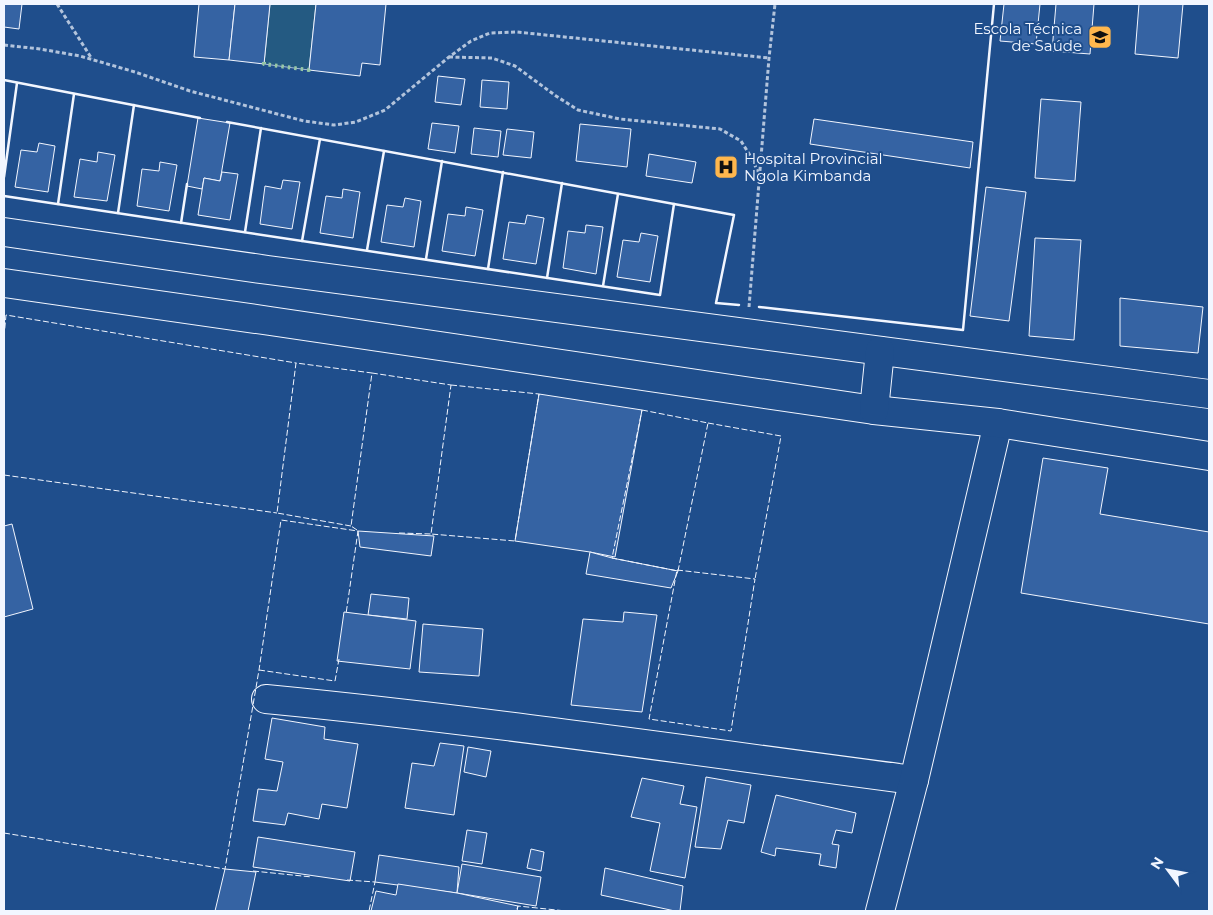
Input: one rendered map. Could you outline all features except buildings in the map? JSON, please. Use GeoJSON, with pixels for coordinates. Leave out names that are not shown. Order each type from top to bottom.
{"type":"FeatureCollection","features":[{"type":"Feature","properties":{"kind":"main road"},"geometry":{"type":"LineString","coordinates":[[4,232],[278,271],[1209,394]]}},
{"type":"Feature","properties":{"kind":"main road"},"geometry":{"type":"LineString","coordinates":[[4,283],[270,320],[874,410],[998,423],[1209,456]]}},
{"type":"Feature","properties":{"kind":"main road"},"geometry":{"type":"LineString","coordinates":[[874,410],[880,351]]}},
{"type":"Feature","properties":{"kind":"main road"},"geometry":{"type":"LineString","coordinates":[[880,911],[914,780],[998,423]]}},
{"type":"Feature","properties":{"kind":"main road"},"geometry":{"type":"LineString","coordinates":[[266,698],[492,724],[914,780]]}},
{"type":"Feature","properties":{"kind":"path"},"geometry":{"type":"LineString","coordinates":[[56,4],[92,59]]}},
{"type":"Feature","properties":{"kind":"path"},"geometry":{"type":"LineString","coordinates":[[747,333],[775,4]]}},
{"type":"Feature","properties":{"kind":"path"},"geometry":{"type":"LineString","coordinates":[[4,45],[80,56],[135,72],[190,92],[304,121],[334,125],[356,122],[385,110],[449,57],[471,41],[490,33],[518,32],[769,58]]}},
{"type":"Feature","properties":{"kind":"path"},"geometry":{"type":"LineString","coordinates":[[449,57],[492,58],[515,66],[578,110],[620,119],[720,129],[741,141],[760,176]]}},
{"type":"Feature","properties":{"kind":"shaded area"},"geometry":{"type":"Polygon","coordinates":[[[270,4],[316,4],[309,70],[264,64],[270,4]]]}},
{"type":"Feature","properties":{"kind":"hedge"},"geometry":{"type":"LineString","coordinates":[[264,62],[264,64],[309,70],[309,68]]}},
{"type":"Feature","properties":{"kind":"fence"},"geometry":{"type":"LineString","coordinates":[[4,337],[6,315],[296,363]]}},
{"type":"Feature","properties":{"kind":"fence"},"geometry":{"type":"LineString","coordinates":[[351,526],[277,513],[296,363],[372,373]]}},
{"type":"Feature","properties":{"kind":"fence"},"geometry":{"type":"LineString","coordinates":[[357,530],[351,526],[372,373],[451,385]]}},
{"type":"Feature","properties":{"kind":"fence"},"geometry":{"type":"LineString","coordinates":[[451,385],[539,394],[515,541],[431,534],[451,385]]}},
{"type":"Feature","properties":{"kind":"fence"},"geometry":{"type":"LineString","coordinates":[[642,410],[708,423],[678,571],[612,558],[642,410]]}},
{"type":"Feature","properties":{"kind":"fence"},"geometry":{"type":"LineString","coordinates":[[708,423],[781,436],[755,579]]}},
{"type":"Feature","properties":{"kind":"fence"},"geometry":{"type":"LineString","coordinates":[[4,475],[277,513]]}},
{"type":"Feature","properties":{"kind":"fence"},"geometry":{"type":"LineString","coordinates":[[4,833],[225,869],[259,670],[281,520],[358,531],[346,614]]}},
{"type":"Feature","properties":{"kind":"fence"},"geometry":{"type":"LineString","coordinates":[[399,533],[431,534]]}},
{"type":"Feature","properties":{"kind":"fence"},"geometry":{"type":"LineString","coordinates":[[677,570],[755,579],[731,731],[649,719],[677,570]]}},
{"type":"Feature","properties":{"kind":"fence"},"geometry":{"type":"LineString","coordinates":[[259,670],[335,681],[339,659]]}},
{"type":"Feature","properties":{"kind":"fence"},"geometry":{"type":"LineString","coordinates":[[253,871],[312,877]]}},
{"type":"Feature","properties":{"kind":"fence"},"geometry":{"type":"LineString","coordinates":[[347,880],[375,882],[369,911]]}},
{"type":"Feature","properties":{"kind":"fence"},"geometry":{"type":"LineString","coordinates":[[517,909],[518,906],[566,911]]}},
{"type":"Feature","properties":{"kind":"wall"},"geometry":{"type":"LineString","coordinates":[[759,307],[963,330],[994,4]]}},
{"type":"Feature","properties":{"kind":"wall"},"geometry":{"type":"LineString","coordinates":[[4,80],[200,118]]}},
{"type":"Feature","properties":{"kind":"wall"},"geometry":{"type":"LineString","coordinates":[[4,177],[17,83]]}},
{"type":"Feature","properties":{"kind":"wall"},"geometry":{"type":"LineString","coordinates":[[58,204],[74,94]]}},
{"type":"Feature","properties":{"kind":"wall"},"geometry":{"type":"LineString","coordinates":[[118,213],[134,105]]}},
{"type":"Feature","properties":{"kind":"wall"},"geometry":{"type":"LineString","coordinates":[[227,122],[734,215],[716,303],[739,305]]}},
{"type":"Feature","properties":{"kind":"wall"},"geometry":{"type":"LineString","coordinates":[[245,232],[261,128]]}},
{"type":"Feature","properties":{"kind":"wall"},"geometry":{"type":"LineString","coordinates":[[302,241],[320,139]]}},
{"type":"Feature","properties":{"kind":"wall"},"geometry":{"type":"LineString","coordinates":[[367,250],[384,151]]}},
{"type":"Feature","properties":{"kind":"wall"},"geometry":{"type":"LineString","coordinates":[[426,259],[442,161]]}},
{"type":"Feature","properties":{"kind":"wall"},"geometry":{"type":"LineString","coordinates":[[488,269],[503,172]]}},
{"type":"Feature","properties":{"kind":"wall"},"geometry":{"type":"LineString","coordinates":[[547,278],[562,183]]}},
{"type":"Feature","properties":{"kind":"wall"},"geometry":{"type":"LineString","coordinates":[[181,223],[187,184]]}},
{"type":"Feature","properties":{"kind":"wall"},"geometry":{"type":"LineString","coordinates":[[603,286],[618,194]]}},
{"type":"Feature","properties":{"kind":"wall"},"geometry":{"type":"LineString","coordinates":[[4,196],[660,295],[674,204]]}},
{"type":"Feature","properties":{"kind":"place","name":"Escola Técnica de Saúde"},"geometry":{"type":"Point","coordinates":[1100,37]}},
{"type":"Feature","properties":{"kind":"place","name":"Hospital Provincial Ngola Kimbanda"},"geometry":{"type":"Point","coordinates":[726,167]}}]}
